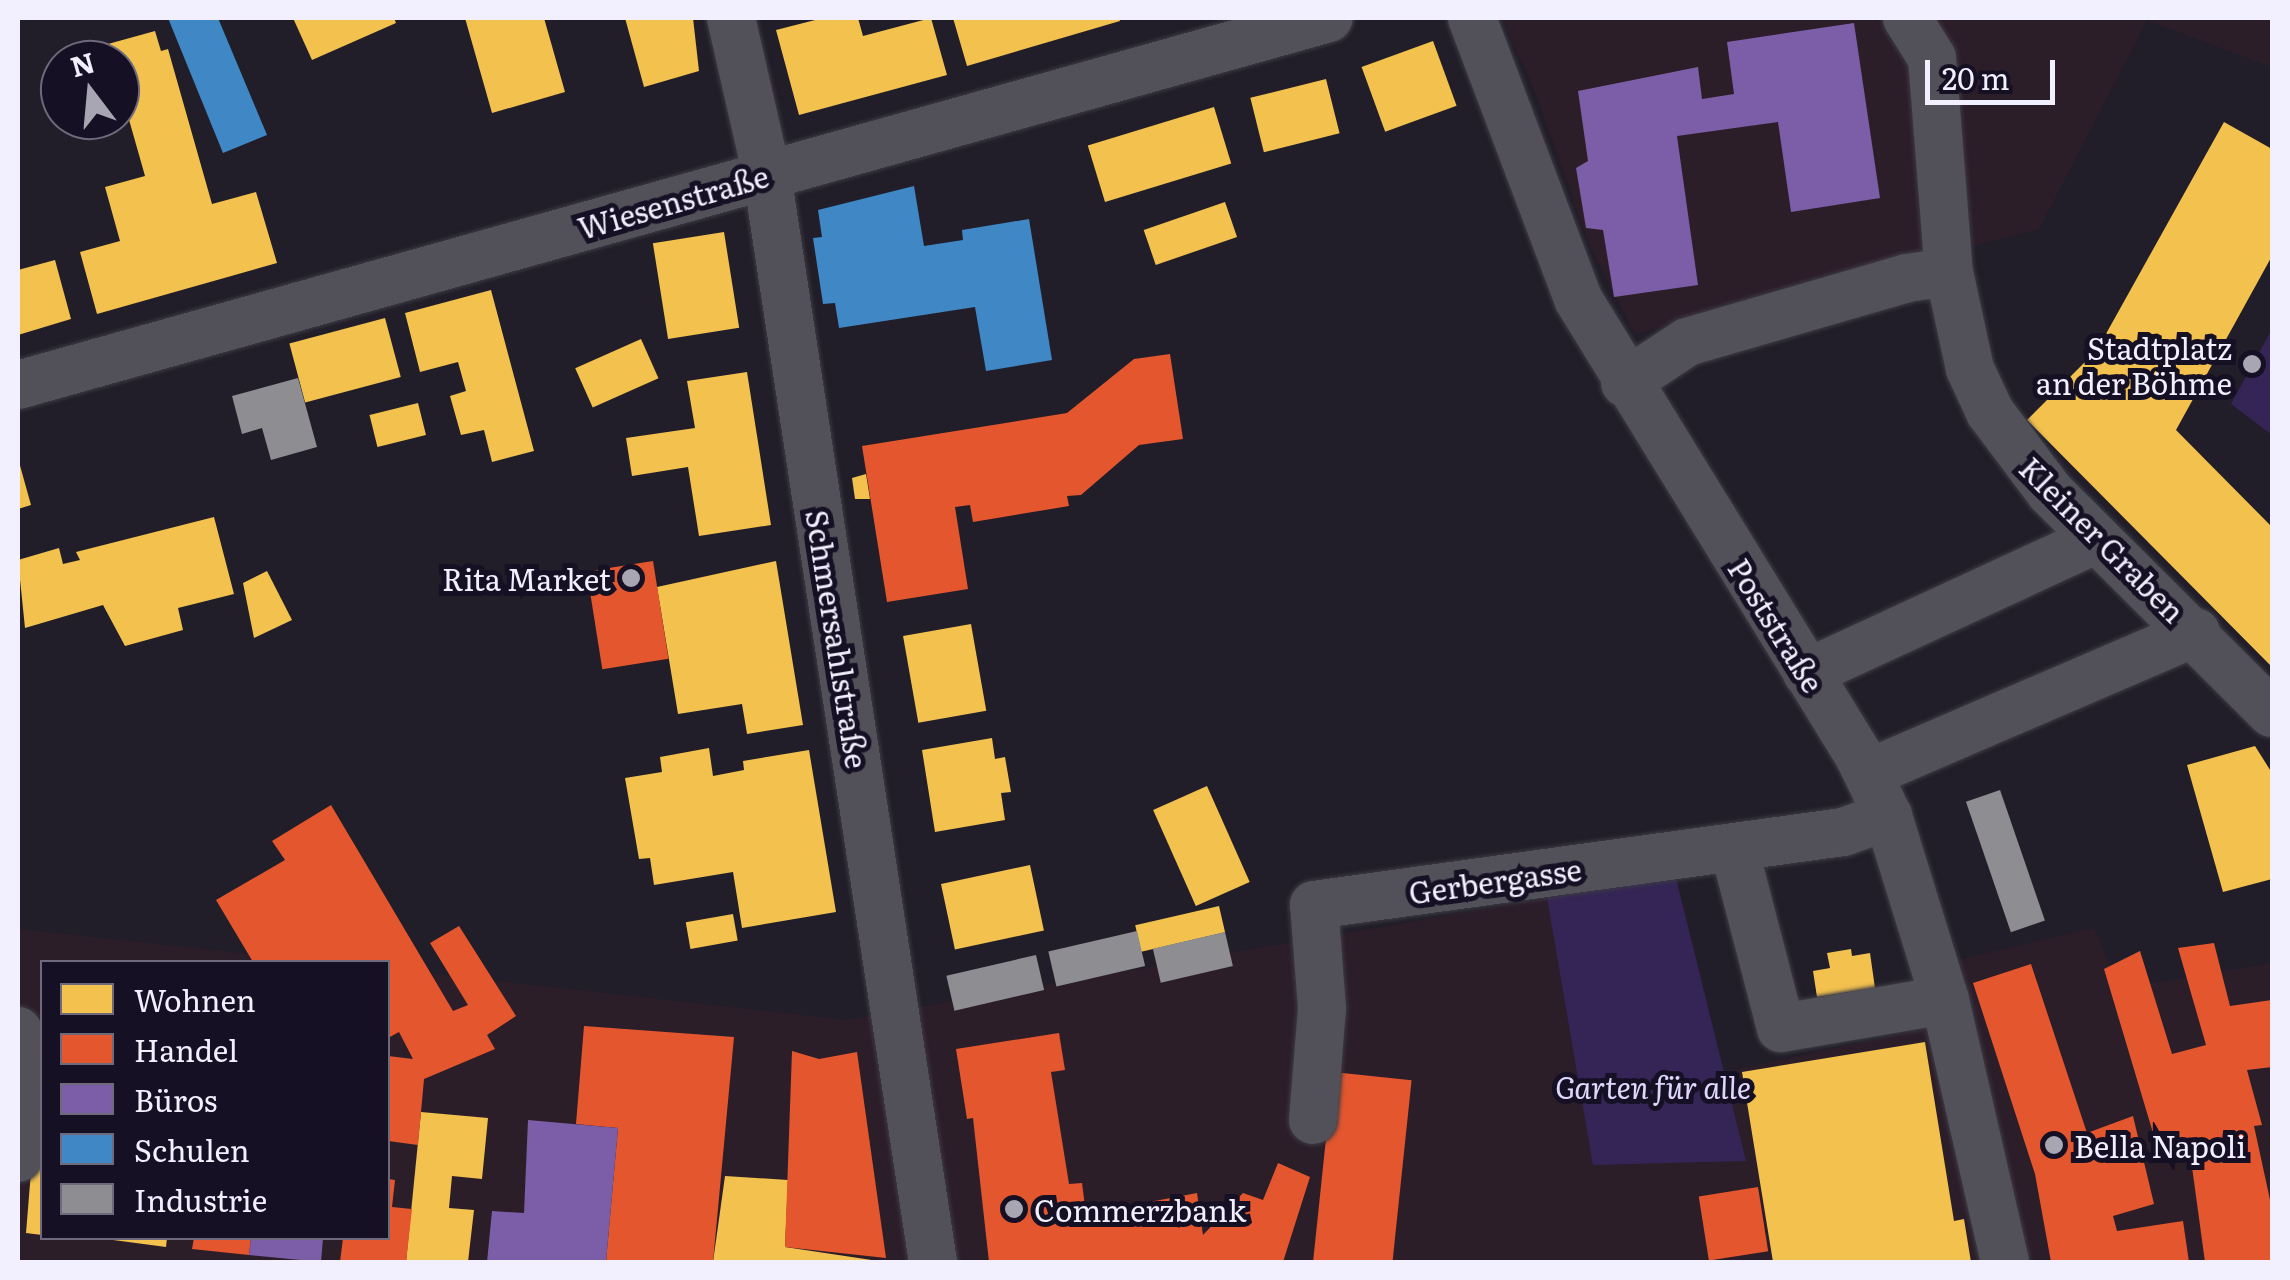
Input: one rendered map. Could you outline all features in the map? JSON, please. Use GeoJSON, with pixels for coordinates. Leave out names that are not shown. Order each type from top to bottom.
{"type":"FeatureCollection","features":[{"type":"Feature","properties":{"kind":"street","name":"Schmersahlstraße"},"geometry":{"type":"LineString","coordinates":[[730,18],[767,175],[933,1262]]}},
{"type":"Feature","properties":{"kind":"street","name":"Wiesenstraße"},"geometry":{"type":"LineString","coordinates":[[18,385],[1329,18]]}},
{"type":"Feature","properties":{"kind":"street","name":"Poststraße"},"geometry":{"type":"LineString","coordinates":[[1472,18],[1578,298],[1625,383],[1869,773],[1888,816],[1946,1000],[2005,1262]]}},
{"type":"Feature","properties":{"kind":"street","name":"Kleiner Graben"},"geometry":{"type":"LineString","coordinates":[[1908,18],[1932,58],[1949,272],[1970,369],[1990,412],[2017,455],[2272,713]]}},
{"type":"Feature","properties":{"kind":"street"},"geometry":{"type":"LineString","coordinates":[[1625,383],[1687,342],[1906,278],[1949,272]]}},
{"type":"Feature","properties":{"kind":"street"},"geometry":{"type":"LineString","coordinates":[[1808,673],[2096,539]]}},
{"type":"Feature","properties":{"kind":"street"},"geometry":{"type":"LineString","coordinates":[[1869,773],[2196,632]]}},
{"type":"Feature","properties":{"kind":"street","name":"Gerbergasse"},"geometry":{"type":"LineString","coordinates":[[1313,1120],[1322,1008],[1314,905],[1843,832],[1888,816]]}},
{"type":"Feature","properties":{"kind":"street"},"geometry":{"type":"LineString","coordinates":[[1734,848],[1780,1028],[1946,1000]]}},
{"type":"Feature","properties":{"kind":"street"},"geometry":{"type":"LineString","coordinates":[[18,1158],[22,1042]]}},
{"type":"Feature","properties":{"kind":"shaded area"},"geometry":{"type":"Polygon","coordinates":[[[1500,18],[2272,18],[2272,67],[2147,20],[2039,229],[1635,334],[1589,244],[1533,86],[1500,18]]]}},
{"type":"Feature","properties":{"kind":"shaded area"},"geometry":{"type":"Polygon","coordinates":[[[1547,898],[1594,1165],[1746,1161],[1725,1072],[1933,1027],[1915,970],[2094,928],[2120,989],[2272,963],[2272,1262],[18,1262],[18,929],[305,960],[40,960],[40,1240],[390,1240],[390,969],[846,1020],[1547,898]]]}},
{"type":"Feature","properties":{"kind":"green space"},"geometry":{"type":"Polygon","coordinates":[[[2272,329],[2272,435],[2231,404],[2272,329]]]}},
{"type":"Feature","properties":{"kind":"green space","name":"Garten für alle"},"geometry":{"type":"Polygon","coordinates":[[[1676,878],[1746,1161],[1593,1165],[1547,898],[1676,878]]]}},
{"type":"Feature","properties":{"kind":"building: Wohnen"},"geometry":{"type":"Polygon","coordinates":[[[293,18],[394,18],[396,23],[312,60],[293,18]]]}},
{"type":"Feature","properties":{"kind":"building: Wohnen"},"geometry":{"type":"Polygon","coordinates":[[[465,18],[544,18],[565,92],[492,113],[465,18]]]}},
{"type":"Feature","properties":{"kind":"building: Wohnen"},"geometry":{"type":"Polygon","coordinates":[[[625,18],[693,18],[699,71],[644,87],[625,18]]]}},
{"type":"Feature","properties":{"kind":"building: Wohnen"},"geometry":{"type":"Polygon","coordinates":[[[823,18],[858,18],[863,36],[931,18],[947,75],[799,115],[776,30],[823,18]]]}},
{"type":"Feature","properties":{"kind":"building: Wohnen"},"geometry":{"type":"Polygon","coordinates":[[[953,18],[1119,18],[1120,21],[967,66],[953,18]]]}},
{"type":"Feature","properties":{"kind":"building: Wohnen"},"geometry":{"type":"Polygon","coordinates":[[[155,31],[161,51],[168,49],[212,204],[256,192],[277,263],[97,314],[80,252],[120,241],[105,187],[145,176],[135,140],[140,140],[140,40],[122,40],[155,31]]]}},
{"type":"Feature","properties":{"kind":"building: Wohnen"},"geometry":{"type":"Polygon","coordinates":[[[1433,41],[1457,106],[1385,132],[1362,67],[1433,41]]]}},
{"type":"Feature","properties":{"kind":"building: Wohnen"},"geometry":{"type":"Polygon","coordinates":[[[1326,79],[1340,133],[1264,152],[1250,98],[1326,79]]]}},
{"type":"Feature","properties":{"kind":"building: Wohnen"},"geometry":{"type":"Polygon","coordinates":[[[1214,107],[1231,163],[1105,202],[1088,146],[1214,107]]]}},
{"type":"Feature","properties":{"kind":"building: Wohnen"},"geometry":{"type":"Polygon","coordinates":[[[2224,122],[2272,149],[2272,256],[2176,430],[2272,527],[2272,667],[2027,420],[2097,350],[2224,122]]]}},
{"type":"Feature","properties":{"kind":"building: Wohnen"},"geometry":{"type":"Polygon","coordinates":[[[1225,202],[1237,237],[1156,265],[1144,230],[1225,202]]]}},
{"type":"Feature","properties":{"kind":"building: Wohnen"},"geometry":{"type":"Polygon","coordinates":[[[724,232],[739,328],[668,339],[653,243],[724,232]]]}},
{"type":"Feature","properties":{"kind":"building: Wohnen"},"geometry":{"type":"Polygon","coordinates":[[[55,260],[71,319],[18,335],[18,270],[55,260]]]}},
{"type":"Feature","properties":{"kind":"building: Wohnen"},"geometry":{"type":"Polygon","coordinates":[[[491,290],[534,451],[492,462],[484,430],[461,435],[450,396],[466,391],[458,362],[420,372],[405,313],[491,290]]]}},
{"type":"Feature","properties":{"kind":"building: Wohnen"},"geometry":{"type":"Polygon","coordinates":[[[385,318],[401,377],[305,403],[289,344],[385,318]]]}},
{"type":"Feature","properties":{"kind":"building: Wohnen"},"geometry":{"type":"Polygon","coordinates":[[[641,339],[658,378],[593,408],[575,368],[641,339]]]}},
{"type":"Feature","properties":{"kind":"building: Wohnen"},"geometry":{"type":"Polygon","coordinates":[[[747,372],[771,525],[699,536],[688,467],[632,476],[626,438],[695,428],[687,381],[747,372]]]}},
{"type":"Feature","properties":{"kind":"building: Wohnen"},"geometry":{"type":"Polygon","coordinates":[[[418,403],[426,435],[377,447],[369,415],[418,403]]]}},
{"type":"Feature","properties":{"kind":"building: Wohnen"},"geometry":{"type":"Polygon","coordinates":[[[18,463],[31,505],[18,509],[18,463]]]}},
{"type":"Feature","properties":{"kind":"building: Wohnen"},"geometry":{"type":"Polygon","coordinates":[[[866,474],[870,499],[855,499],[852,478],[866,474]]]}},
{"type":"Feature","properties":{"kind":"building: Wohnen"},"geometry":{"type":"Polygon","coordinates":[[[214,517],[234,594],[178,608],[183,630],[125,646],[103,605],[25,628],[18,560],[59,548],[63,564],[80,560],[76,552],[214,517]]]}},
{"type":"Feature","properties":{"kind":"building: Wohnen"},"geometry":{"type":"Polygon","coordinates":[[[776,561],[803,725],[747,734],[742,704],[678,714],[657,587],[776,561]]]}},
{"type":"Feature","properties":{"kind":"building: Wohnen"},"geometry":{"type":"Polygon","coordinates":[[[267,571],[292,620],[254,638],[243,583],[267,571]]]}},
{"type":"Feature","properties":{"kind":"building: Wohnen"},"geometry":{"type":"Polygon","coordinates":[[[971,624],[986,711],[918,723],[903,636],[971,624]]]}},
{"type":"Feature","properties":{"kind":"building: Wohnen"},"geometry":{"type":"Polygon","coordinates":[[[992,738],[995,759],[1005,757],[1011,792],[1001,793],[1005,820],[935,832],[922,750],[992,738]]]}},
{"type":"Feature","properties":{"kind":"building: Wohnen"},"geometry":{"type":"Polygon","coordinates":[[[2255,746],[2272,773],[2272,879],[2223,892],[2187,765],[2255,746]]]}},
{"type":"Feature","properties":{"kind":"building: Wohnen"},"geometry":{"type":"Polygon","coordinates":[[[709,748],[713,776],[744,770],[743,761],[809,750],[836,912],[742,928],[733,872],[654,885],[650,858],[639,859],[625,778],[662,772],[660,757],[709,748]]]}},
{"type":"Feature","properties":{"kind":"building: Wohnen"},"geometry":{"type":"Polygon","coordinates":[[[1207,786],[1250,882],[1196,906],[1153,810],[1207,786]]]}},
{"type":"Feature","properties":{"kind":"building: Wohnen"},"geometry":{"type":"Polygon","coordinates":[[[1030,865],[1044,931],[955,949],[941,884],[1030,865]]]}},
{"type":"Feature","properties":{"kind":"building: Wohnen"},"geometry":{"type":"Polygon","coordinates":[[[1219,906],[1225,932],[1141,952],[1135,925],[1219,906]]]}},
{"type":"Feature","properties":{"kind":"building: Wohnen"},"geometry":{"type":"Polygon","coordinates":[[[733,914],[738,941],[690,949],[686,922],[733,914]]]}},
{"type":"Feature","properties":{"kind":"building: Wohnen"},"geometry":{"type":"Polygon","coordinates":[[[1851,949],[1852,956],[1870,953],[1875,988],[1817,997],[1813,971],[1830,968],[1827,953],[1851,949]]]}},
{"type":"Feature","properties":{"kind":"building: Wohnen"},"geometry":{"type":"Polygon","coordinates":[[[1925,1042],[1954,1221],[1964,1219],[1971,1262],[1773,1262],[1742,1072],[1925,1042]]]}},
{"type":"Feature","properties":{"kind":"building: Wohnen"},"geometry":{"type":"Polygon","coordinates":[[[40,1061],[40,1235],[26,1233],[40,1061]]]}},
{"type":"Feature","properties":{"kind":"building: Wohnen"},"geometry":{"type":"Polygon","coordinates":[[[421,1112],[488,1118],[482,1179],[452,1176],[449,1208],[474,1210],[468,1262],[406,1262],[421,1112]]]}},
{"type":"Feature","properties":{"kind":"building: Wohnen"},"geometry":{"type":"Polygon","coordinates":[[[725,1176],[788,1180],[785,1247],[885,1262],[713,1262],[725,1176]]]}},
{"type":"Feature","properties":{"kind":"building: Wohnen"},"geometry":{"type":"Polygon","coordinates":[[[113,1240],[167,1240],[166,1247],[113,1240]]]}},
{"type":"Feature","properties":{"kind":"building: Handel"},"geometry":{"type":"Polygon","coordinates":[[[1170,354],[1183,439],[1139,445],[1081,495],[1067,496],[1069,506],[973,522],[970,505],[955,507],[968,589],[887,602],[862,446],[1067,413],[1134,359],[1170,354]]]}},
{"type":"Feature","properties":{"kind":"building: Handel"},"geometry":{"type":"Polygon","coordinates":[[[653,561],[668,659],[602,669],[587,571],[653,561]]]}},
{"type":"Feature","properties":{"kind":"building: Handel"},"geometry":{"type":"Polygon","coordinates":[[[331,805],[453,1011],[468,1005],[430,943],[459,926],[516,1016],[487,1035],[495,1049],[424,1079],[418,1145],[390,1141],[390,1056],[413,1059],[399,1032],[390,1037],[390,960],[252,960],[216,900],[285,860],[272,841],[331,805]]]}},
{"type":"Feature","properties":{"kind":"building: Handel"},"geometry":{"type":"Polygon","coordinates":[[[2214,943],[2230,1006],[2272,1000],[2272,1067],[2247,1070],[2262,1125],[2254,1126],[2272,1209],[2272,1262],[2205,1262],[2189,1145],[2159,1153],[2104,969],[2140,951],[2172,1054],[2206,1045],[2178,948],[2214,943]]]}},
{"type":"Feature","properties":{"kind":"building: Handel"},"geometry":{"type":"Polygon","coordinates":[[[2031,964],[2087,1133],[2133,1116],[2154,1204],[2113,1216],[2117,1231],[2183,1221],[2189,1262],[2051,1262],[2035,1174],[1973,983],[2031,964]]]}},
{"type":"Feature","properties":{"kind":"building: Handel"},"geometry":{"type":"Polygon","coordinates":[[[584,1026],[734,1037],[713,1262],[606,1262],[618,1128],[576,1124],[584,1026]]]}},
{"type":"Feature","properties":{"kind":"building: Handel"},"geometry":{"type":"Polygon","coordinates":[[[1059,1033],[1065,1070],[1051,1072],[1069,1184],[1082,1183],[1086,1214],[1197,1193],[1203,1235],[1243,1193],[1263,1200],[1278,1163],[1310,1177],[1283,1262],[989,1262],[973,1118],[967,1119],[956,1049],[1059,1033]]]}},
{"type":"Feature","properties":{"kind":"building: Handel"},"geometry":{"type":"Polygon","coordinates":[[[792,1051],[819,1059],[857,1052],[886,1258],[785,1247],[792,1051]]]}},
{"type":"Feature","properties":{"kind":"building: Handel"},"geometry":{"type":"Polygon","coordinates":[[[1333,1072],[1412,1080],[1392,1262],[1313,1262],[1333,1072]]]}},
{"type":"Feature","properties":{"kind":"building: Handel"},"geometry":{"type":"Polygon","coordinates":[[[390,1179],[395,1180],[392,1207],[412,1209],[406,1262],[340,1262],[343,1240],[390,1240],[390,1179]]]}},
{"type":"Feature","properties":{"kind":"building: Handel"},"geometry":{"type":"Polygon","coordinates":[[[1758,1187],[1768,1251],[1709,1261],[1699,1196],[1758,1187]]]}},
{"type":"Feature","properties":{"kind":"building: Handel"},"geometry":{"type":"Polygon","coordinates":[[[194,1240],[251,1240],[249,1255],[192,1249],[194,1240]]]}},
{"type":"Feature","properties":{"kind":"building: Büros"},"geometry":{"type":"Polygon","coordinates":[[[1854,23],[1880,198],[1791,212],[1778,122],[1677,136],[1698,285],[1614,297],[1603,230],[1586,228],[1576,168],[1588,161],[1578,91],[1698,67],[1702,99],[1734,94],[1727,42],[1854,23]]]}},
{"type":"Feature","properties":{"kind":"building: Büros"},"geometry":{"type":"Polygon","coordinates":[[[528,1120],[618,1128],[606,1262],[487,1262],[492,1211],[524,1213],[528,1120]]]}},
{"type":"Feature","properties":{"kind":"building: Büros"},"geometry":{"type":"Polygon","coordinates":[[[251,1240],[323,1240],[321,1262],[249,1255],[251,1240]]]}},
{"type":"Feature","properties":{"kind":"building: Schulen"},"geometry":{"type":"Polygon","coordinates":[[[168,18],[218,18],[267,135],[223,153],[168,18]]]}},
{"type":"Feature","properties":{"kind":"building: Schulen"},"geometry":{"type":"Polygon","coordinates":[[[914,186],[924,246],[963,240],[962,230],[1029,219],[1052,360],[986,371],[975,307],[839,328],[835,303],[823,304],[813,238],[822,237],[818,210],[914,186]]]}},
{"type":"Feature","properties":{"kind":"building: Industrie"},"geometry":{"type":"Polygon","coordinates":[[[298,378],[317,447],[271,460],[262,428],[242,434],[232,396],[298,378]]]}},
{"type":"Feature","properties":{"kind":"building: Industrie"},"geometry":{"type":"Polygon","coordinates":[[[2000,790],[2045,920],[2011,932],[1966,802],[2000,790]]]}},
{"type":"Feature","properties":{"kind":"building: Industrie"},"geometry":{"type":"Polygon","coordinates":[[[1137,931],[1145,966],[1056,987],[1048,951],[1137,931]]]}},
{"type":"Feature","properties":{"kind":"building: Industrie"},"geometry":{"type":"Polygon","coordinates":[[[1225,932],[1233,966],[1161,983],[1153,949],[1225,932]]]}},
{"type":"Feature","properties":{"kind":"building: Industrie"},"geometry":{"type":"Polygon","coordinates":[[[1036,955],[1044,990],[954,1011],[946,976],[1036,955]]]}},
{"type":"Feature","properties":{"kind":"place","name":"Stadtplatz an der Böhme"},"geometry":{"type":"Point","coordinates":[2252,364]}},
{"type":"Feature","properties":{"kind":"place","name":"Rita Market"},"geometry":{"type":"Point","coordinates":[631,578]}},
{"type":"Feature","properties":{"kind":"place","name":"Bella Napoli"},"geometry":{"type":"Point","coordinates":[2054,1145]}},
{"type":"Feature","properties":{"kind":"place","name":"Commerzbank"},"geometry":{"type":"Point","coordinates":[1014,1209]}}]}
